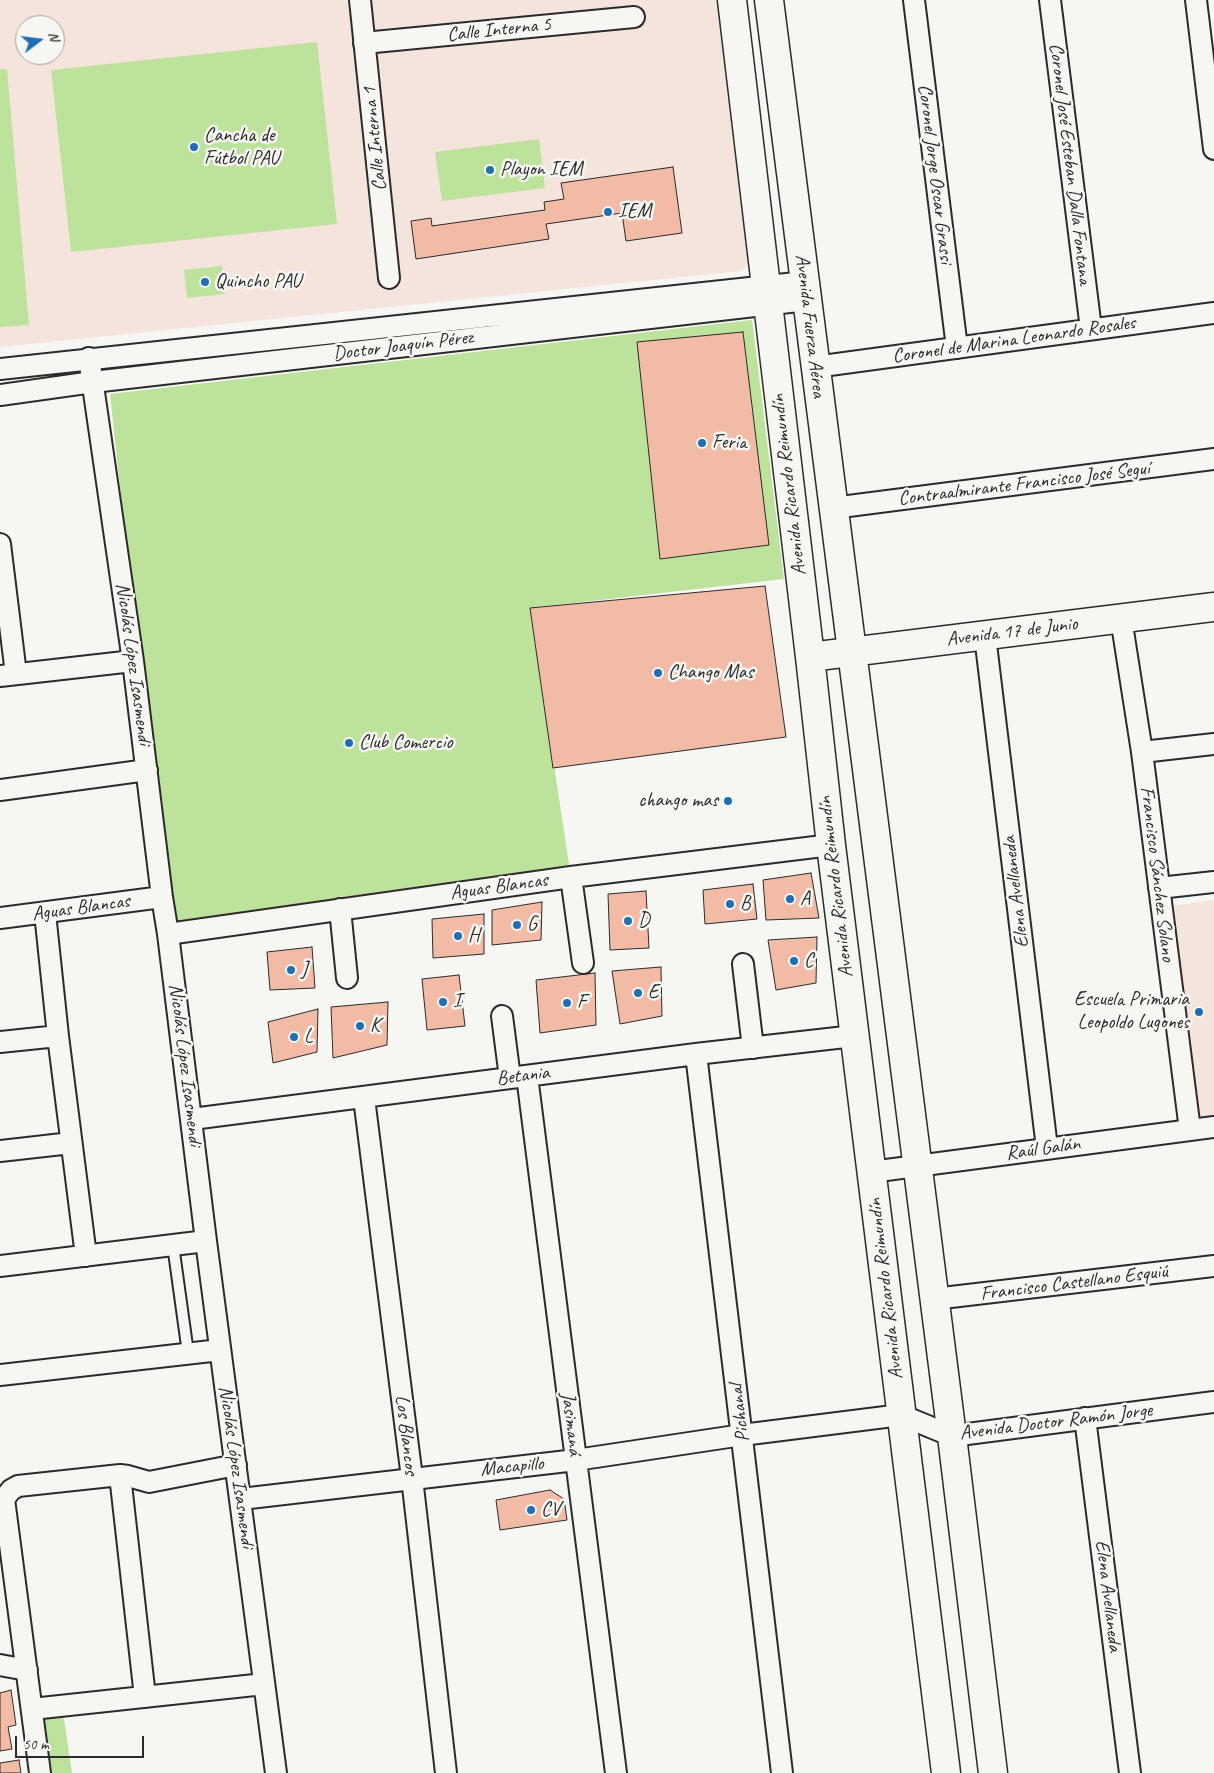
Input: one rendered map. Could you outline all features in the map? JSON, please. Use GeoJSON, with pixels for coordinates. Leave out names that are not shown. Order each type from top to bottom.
{"type":"FeatureCollection","features":[{"type":"Feature","properties":{"kind":"street","name":"Calle Interna 1"},"geometry":{"type":"LineString","coordinates":[[360,0],[389,278]]}},
{"type":"Feature","properties":{"kind":"street","name":"Avenida Ricardo Reimundín"},"geometry":{"type":"LineString","coordinates":[[732,0],[854,1036],[946,1773]]}},
{"type":"Feature","properties":{"kind":"street","name":"Avenida Fuerza Aérea"},"geometry":{"type":"LineString","coordinates":[[769,0],[852,652]]}},
{"type":"Feature","properties":{"kind":"street","name":"Coronel Jorge Oscar Grassi"},"geometry":{"type":"LineString","coordinates":[[914,0],[957,348]]}},
{"type":"Feature","properties":{"kind":"street","name":"Coronel José Esteban Dalla Fontana"},"geometry":{"type":"LineString","coordinates":[[1050,0],[1091,328]]}},
{"type":"Feature","properties":{"kind":"street"},"geometry":{"type":"LineString","coordinates":[[1203,9],[1214,149]]}},
{"type":"Feature","properties":{"kind":"street","name":"Calle Interna 5"},"geometry":{"type":"LineString","coordinates":[[364,43],[634,17]]}},
{"type":"Feature","properties":{"kind":"street","name":"Doctor Joaquín Pérez"},"geometry":{"type":"LineString","coordinates":[[0,369],[89,358],[806,291]]}},
{"type":"Feature","properties":{"kind":"street","name":"Doctor Joaquín Pérez"},"geometry":{"type":"LineString","coordinates":[[0,395],[766,295]]}},
{"type":"Feature","properties":{"kind":"street","name":"Coronel de Marina Leonardo Rosales"},"geometry":{"type":"LineString","coordinates":[[815,367],[1091,328],[1214,313]]}},
{"type":"Feature","properties":{"kind":"street","name":"Nicolás López Isasmendi"},"geometry":{"type":"LineString","coordinates":[[89,358],[133,661],[220,1350],[276,1773]]}},
{"type":"Feature","properties":{"kind":"street","name":"Contraalmirante Francisco José Seguí"},"geometry":{"type":"LineString","coordinates":[[833,508],[1214,459]]}},
{"type":"Feature","properties":{"kind":"street"},"geometry":{"type":"LineString","coordinates":[[0,544],[8,675],[133,661]]}},
{"type":"Feature","properties":{"kind":"street","name":"Avenida 17 de Junio"},"geometry":{"type":"LineString","coordinates":[[810,657],[1214,607]]}},
{"type":"Feature","properties":{"kind":"street","name":"Francisco Sánchez Solano"},"geometry":{"type":"LineString","coordinates":[[1122,618],[1142,752],[1190,1130]]}},
{"type":"Feature","properties":{"kind":"street","name":"Elena Avellaneda"},"geometry":{"type":"LineString","coordinates":[[985,636],[1047,1148]]}},
{"type":"Feature","properties":{"kind":"street"},"geometry":{"type":"LineString","coordinates":[[852,652],[993,1773]]}},
{"type":"Feature","properties":{"kind":"street"},"geometry":{"type":"LineString","coordinates":[[1142,752],[1214,744]]}},
{"type":"Feature","properties":{"kind":"street"},"geometry":{"type":"LineString","coordinates":[[0,790],[147,770]]}},
{"type":"Feature","properties":{"kind":"street","name":"Aguas Blancas"},"geometry":{"type":"LineString","coordinates":[[168,934],[571,877],[831,845]]}},
{"type":"Feature","properties":{"kind":"street"},"geometry":{"type":"LineString","coordinates":[[571,877],[583,963]]}},
{"type":"Feature","properties":{"kind":"street"},"geometry":{"type":"LineString","coordinates":[[1159,888],[1214,882]]}},
{"type":"Feature","properties":{"kind":"street","name":"Aguas Blancas"},"geometry":{"type":"LineString","coordinates":[[0,918],[162,897]]}},
{"type":"Feature","properties":{"kind":"street"},"geometry":{"type":"LineString","coordinates":[[340,909],[348,978]]}},
{"type":"Feature","properties":{"kind":"street"},"geometry":{"type":"LineString","coordinates":[[45,913],[58,1036],[86,1256]]}},
{"type":"Feature","properties":{"kind":"street"},"geometry":{"type":"LineString","coordinates":[[743,964],[753,1048]]}},
{"type":"Feature","properties":{"kind":"street","name":"Jasimaná"},"geometry":{"type":"LineString","coordinates":[[502,1016],[518,1077],[576,1460],[616,1773]]}},
{"type":"Feature","properties":{"kind":"street"},"geometry":{"type":"LineString","coordinates":[[0,1042],[58,1036]]}},
{"type":"Feature","properties":{"kind":"street","name":"Betania"},"geometry":{"type":"LineString","coordinates":[[192,1119],[696,1054],[854,1036]]}},
{"type":"Feature","properties":{"kind":"street","name":"Pichanal"},"geometry":{"type":"LineString","coordinates":[[696,1054],[782,1773]]}},
{"type":"Feature","properties":{"kind":"street","name":"Los Blancos"},"geometry":{"type":"LineString","coordinates":[[364,1098],[412,1478],[446,1773]]}},
{"type":"Feature","properties":{"kind":"street","name":"Raúl Galán"},"geometry":{"type":"LineString","coordinates":[[871,1172],[1214,1127]]}},
{"type":"Feature","properties":{"kind":"street"},"geometry":{"type":"LineString","coordinates":[[0,1151],[71,1143]]}},
{"type":"Feature","properties":{"kind":"street"},"geometry":{"type":"LineString","coordinates":[[0,1266],[206,1241]]}},
{"type":"Feature","properties":{"kind":"street","name":"Francisco Castellano Esquiú"},"geometry":{"type":"LineString","coordinates":[[934,1299],[1214,1266]]}},
{"type":"Feature","properties":{"kind":"street"},"geometry":{"type":"LineString","coordinates":[[0,1375],[220,1350]]}},
{"type":"Feature","properties":{"kind":"street","name":"Avenida Doctor Ramón Jorge"},"geometry":{"type":"LineString","coordinates":[[901,1415],[952,1436],[1214,1402]]}},
{"type":"Feature","properties":{"kind":"street","name":"Macapillo"},"geometry":{"type":"LineString","coordinates":[[241,1499],[576,1460],[742,1435],[901,1415]]}},
{"type":"Feature","properties":{"kind":"street","name":"Elena Avellaneda"},"geometry":{"type":"LineString","coordinates":[[1085,1418],[1130,1773]]}},
{"type":"Feature","properties":{"kind":"street"},"geometry":{"type":"LineString","coordinates":[[40,1773],[27,1670],[6,1566],[2,1499],[18,1486],[120,1475],[149,1482],[236,1466]]}},
{"type":"Feature","properties":{"kind":"street"},"geometry":{"type":"LineString","coordinates":[[120,1475],[146,1697]]}},
{"type":"Feature","properties":{"kind":"street"},"geometry":{"type":"LineString","coordinates":[[0,1665],[27,1670]]}},
{"type":"Feature","properties":{"kind":"street"},"geometry":{"type":"LineString","coordinates":[[32,1709],[264,1684]]}},
{"type":"Feature","properties":{"kind":"lane"},"geometry":{"type":"LineString","coordinates":[[173,1245],[188,1353]]}},
{"type":"Feature","properties":{"kind":"shaded area"},"geometry":{"type":"Polygon","coordinates":[[[0,0],[722,0],[758,254],[741,271],[0,347],[0,0]]]}},
{"type":"Feature","properties":{"kind":"shaded area","name":"Escuela Primaria Leopoldo Lugones"},"geometry":{"type":"Polygon","coordinates":[[[1214,900],[1214,1117],[1196,1120],[1171,906],[1214,900]]]}},
{"type":"Feature","properties":{"kind":"green space","name":"Cancha de Fútbol PAU"},"geometry":{"type":"Polygon","coordinates":[[[317,42],[337,224],[71,252],[51,70],[317,42]]]}},
{"type":"Feature","properties":{"kind":"green space"},"geometry":{"type":"Polygon","coordinates":[[[0,69],[7,69],[29,325],[0,327],[0,69]]]}},
{"type":"Feature","properties":{"kind":"green space","name":"Playon IEM"},"geometry":{"type":"Polygon","coordinates":[[[539,139],[545,188],[442,201],[435,152],[539,139]]]}},
{"type":"Feature","properties":{"kind":"green space","name":"Quincho PAU"},"geometry":{"type":"Polygon","coordinates":[[[222,266],[225,294],[187,298],[184,270],[222,266]]]}},
{"type":"Feature","properties":{"kind":"green space","name":"Club Comercio"},"geometry":{"type":"Polygon","coordinates":[[[752,320],[784,579],[530,608],[571,877],[168,934],[110,394],[752,320]]]}},
{"type":"Feature","properties":{"kind":"green space"},"geometry":{"type":"Polygon","coordinates":[[[62,1706],[72,1773],[42,1773],[32,1709],[62,1706]]]}},
{"type":"Feature","properties":{"kind":"building","name":"IEM"},"geometry":{"type":"Polygon","coordinates":[[[673,167],[682,233],[626,241],[622,213],[546,224],[549,239],[416,259],[411,221],[431,218],[432,226],[545,210],[544,202],[564,199],[561,183],[673,167]]]}},
{"type":"Feature","properties":{"kind":"building","name":"Feria"},"geometry":{"type":"Polygon","coordinates":[[[743,332],[769,545],[660,559],[637,342],[743,332]]]}},
{"type":"Feature","properties":{"kind":"building","name":"Chango Mas"},"geometry":{"type":"Polygon","coordinates":[[[765,586],[786,737],[553,768],[530,608],[765,586]]]}},
{"type":"Feature","properties":{"kind":"building","name":"A"},"geometry":{"type":"Polygon","coordinates":[[[811,873],[819,918],[766,920],[763,880],[811,873]]]}},
{"type":"Feature","properties":{"kind":"building","name":"B"},"geometry":{"type":"Polygon","coordinates":[[[753,884],[757,919],[705,924],[703,890],[753,884]]]}},
{"type":"Feature","properties":{"kind":"building","name":"D"},"geometry":{"type":"Polygon","coordinates":[[[646,891],[649,948],[610,950],[608,894],[646,891]]]}},
{"type":"Feature","properties":{"kind":"building","name":"G"},"geometry":{"type":"Polygon","coordinates":[[[542,902],[541,940],[492,945],[492,910],[542,902]]]}},
{"type":"Feature","properties":{"kind":"building","name":"H"},"geometry":{"type":"Polygon","coordinates":[[[484,914],[484,954],[433,958],[432,919],[484,914]]]}},
{"type":"Feature","properties":{"kind":"building","name":"C"},"geometry":{"type":"Polygon","coordinates":[[[817,937],[816,983],[776,990],[768,940],[817,937]]]}},
{"type":"Feature","properties":{"kind":"building","name":"J"},"geometry":{"type":"Polygon","coordinates":[[[312,947],[315,988],[270,990],[267,952],[312,947]]]}},
{"type":"Feature","properties":{"kind":"building","name":"E"},"geometry":{"type":"Polygon","coordinates":[[[661,967],[662,1016],[620,1024],[612,971],[661,967]]]}},
{"type":"Feature","properties":{"kind":"building","name":"F"},"geometry":{"type":"Polygon","coordinates":[[[595,973],[596,1025],[540,1033],[536,980],[595,973]]]}},
{"type":"Feature","properties":{"kind":"building","name":"I"},"geometry":{"type":"Polygon","coordinates":[[[459,975],[465,1026],[427,1030],[422,979],[459,975]]]}},
{"type":"Feature","properties":{"kind":"building","name":"K"},"geometry":{"type":"Polygon","coordinates":[[[388,1002],[387,1045],[333,1058],[331,1007],[388,1002]]]}},
{"type":"Feature","properties":{"kind":"building","name":"L"},"geometry":{"type":"Polygon","coordinates":[[[318,1009],[317,1052],[273,1063],[268,1022],[318,1009]]]}},
{"type":"Feature","properties":{"kind":"building","name":"CV"},"geometry":{"type":"Polygon","coordinates":[[[550,1490],[564,1499],[567,1520],[500,1530],[496,1500],[550,1490]]]}},
{"type":"Feature","properties":{"kind":"building"},"geometry":{"type":"Polygon","coordinates":[[[11,1690],[16,1725],[8,1727],[12,1749],[0,1751],[0,1693],[11,1690]]]}},
{"type":"Feature","properties":{"kind":"building"},"geometry":{"type":"Polygon","coordinates":[[[19,1760],[21,1773],[0,1773],[0,1763],[19,1760]]]}},
{"type":"Feature","properties":{"kind":"place","name":"Cancha de Fútbol PAU"},"geometry":{"type":"Point","coordinates":[194,147]}},
{"type":"Feature","properties":{"kind":"place","name":"Playon IEM"},"geometry":{"type":"Point","coordinates":[490,170]}},
{"type":"Feature","properties":{"kind":"place","name":"IEM"},"geometry":{"type":"Point","coordinates":[608,212]}},
{"type":"Feature","properties":{"kind":"place","name":"Quincho PAU"},"geometry":{"type":"Point","coordinates":[205,282]}},
{"type":"Feature","properties":{"kind":"place","name":"Feria"},"geometry":{"type":"Point","coordinates":[702,443]}},
{"type":"Feature","properties":{"kind":"place","name":"Chango Mas"},"geometry":{"type":"Point","coordinates":[658,673]}},
{"type":"Feature","properties":{"kind":"place","name":"Club Comercio"},"geometry":{"type":"Point","coordinates":[349,743]}},
{"type":"Feature","properties":{"kind":"place","name":"chango mas"},"geometry":{"type":"Point","coordinates":[728,801]}},
{"type":"Feature","properties":{"kind":"place","name":"A"},"geometry":{"type":"Point","coordinates":[790,899]}},
{"type":"Feature","properties":{"kind":"place","name":"B"},"geometry":{"type":"Point","coordinates":[730,904]}},
{"type":"Feature","properties":{"kind":"place","name":"D"},"geometry":{"type":"Point","coordinates":[628,921]}},
{"type":"Feature","properties":{"kind":"place","name":"G"},"geometry":{"type":"Point","coordinates":[517,925]}},
{"type":"Feature","properties":{"kind":"place","name":"H"},"geometry":{"type":"Point","coordinates":[458,936]}},
{"type":"Feature","properties":{"kind":"place","name":"C"},"geometry":{"type":"Point","coordinates":[794,961]}},
{"type":"Feature","properties":{"kind":"place","name":"J"},"geometry":{"type":"Point","coordinates":[291,970]}},
{"type":"Feature","properties":{"kind":"place","name":"E"},"geometry":{"type":"Point","coordinates":[638,993]}},
{"type":"Feature","properties":{"kind":"place","name":"I"},"geometry":{"type":"Point","coordinates":[443,1002]}},
{"type":"Feature","properties":{"kind":"place","name":"F"},"geometry":{"type":"Point","coordinates":[567,1003]}},
{"type":"Feature","properties":{"kind":"place","name":"Escuela Primaria Leopoldo Lugones"},"geometry":{"type":"Point","coordinates":[1199,1012]}},
{"type":"Feature","properties":{"kind":"place","name":"K"},"geometry":{"type":"Point","coordinates":[360,1026]}},
{"type":"Feature","properties":{"kind":"place","name":"L"},"geometry":{"type":"Point","coordinates":[294,1037]}},
{"type":"Feature","properties":{"kind":"place","name":"CV"},"geometry":{"type":"Point","coordinates":[531,1510]}}]}
